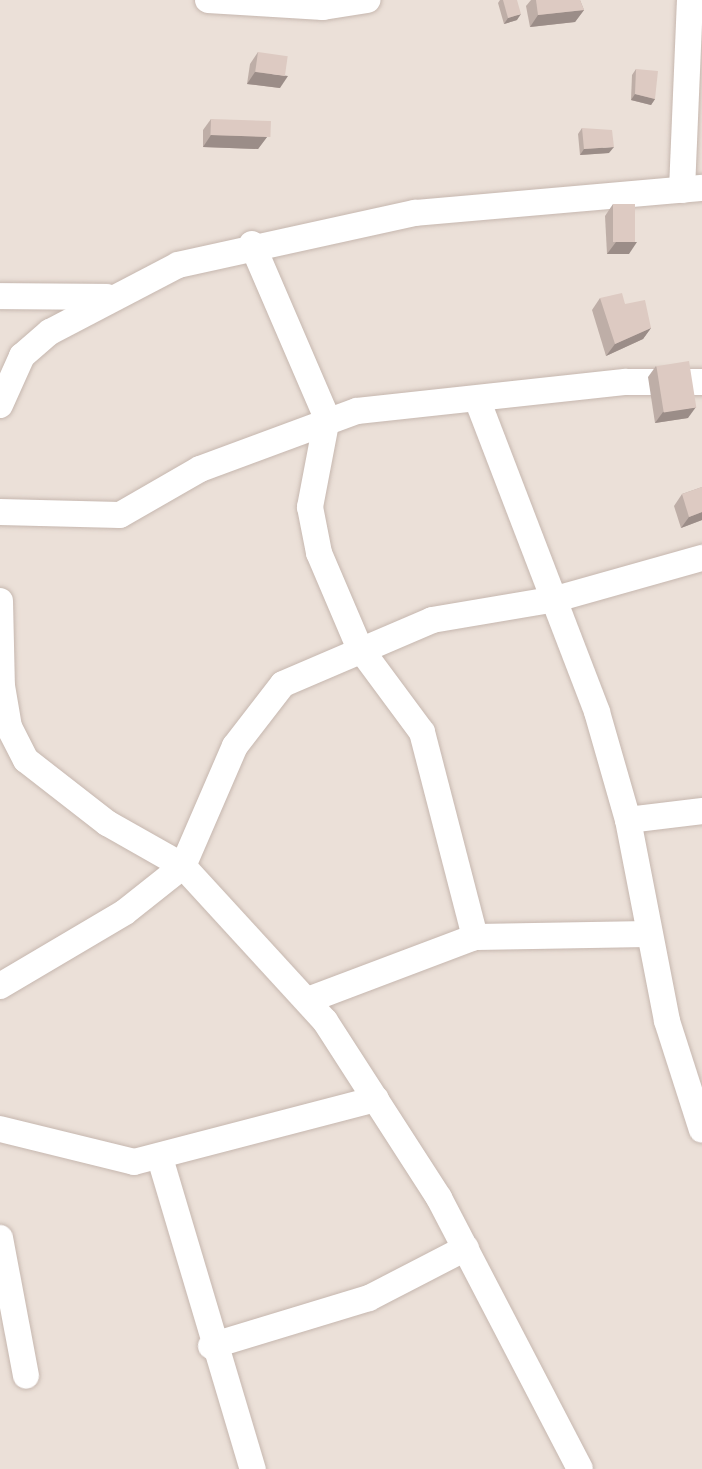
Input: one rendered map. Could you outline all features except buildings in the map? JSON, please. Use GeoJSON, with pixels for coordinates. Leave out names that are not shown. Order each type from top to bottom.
{"type":"FeatureCollection","features":[{"type":"Feature","properties":{"kind":"street"},"geometry":{"type":"LineString","coordinates":[[208,0],[323,7],[367,0]]}},
{"type":"Feature","properties":{"kind":"street"},"geometry":{"type":"LineString","coordinates":[[0,405],[22,356],[107,297],[178,265],[252,244],[415,213],[692,189],[690,0]]}},
{"type":"Feature","properties":{"kind":"street"},"geometry":{"type":"LineString","coordinates":[[252,244],[327,418],[313,483],[313,529],[359,647],[422,732],[475,937]]}},
{"type":"Feature","properties":{"kind":"street"},"geometry":{"type":"LineString","coordinates":[[0,296],[107,297]]}},
{"type":"Feature","properties":{"kind":"street"},"geometry":{"type":"LineString","coordinates":[[0,512],[120,515],[200,469],[327,418],[626,382],[702,382]]}},
{"type":"Feature","properties":{"kind":"street"},"geometry":{"type":"LineString","coordinates":[[477,399],[556,599],[628,820],[649,934],[702,1130]]}},
{"type":"Feature","properties":{"kind":"street"},"geometry":{"type":"LineString","coordinates":[[0,986],[112,920],[183,866],[257,710],[283,684],[359,647],[432,620],[556,599],[702,558]]}},
{"type":"Feature","properties":{"kind":"street"},"geometry":{"type":"LineString","coordinates":[[0,601],[4,700],[26,760],[107,823],[183,866],[308,1000],[376,1099],[466,1248],[580,1469]]}},
{"type":"Feature","properties":{"kind":"street"},"geometry":{"type":"LineString","coordinates":[[628,820],[702,811]]}},
{"type":"Feature","properties":{"kind":"street"},"geometry":{"type":"LineString","coordinates":[[308,1000],[475,937],[649,934]]}},
{"type":"Feature","properties":{"kind":"street"},"geometry":{"type":"LineString","coordinates":[[0,1129],[30,1132],[110,1161],[160,1158],[376,1099]]}},
{"type":"Feature","properties":{"kind":"street"},"geometry":{"type":"LineString","coordinates":[[160,1158],[211,1346],[253,1469]]}},
{"type":"Feature","properties":{"kind":"street"},"geometry":{"type":"LineString","coordinates":[[0,1238],[26,1376]]}},
{"type":"Feature","properties":{"kind":"street"},"geometry":{"type":"LineString","coordinates":[[211,1346],[369,1298],[466,1248]]}},
{"type":"Feature","properties":{"kind":"shaded area"},"geometry":{"type":"Polygon","coordinates":[[[0,0],[702,0],[702,1469],[0,1469],[0,0]]]}}]}
